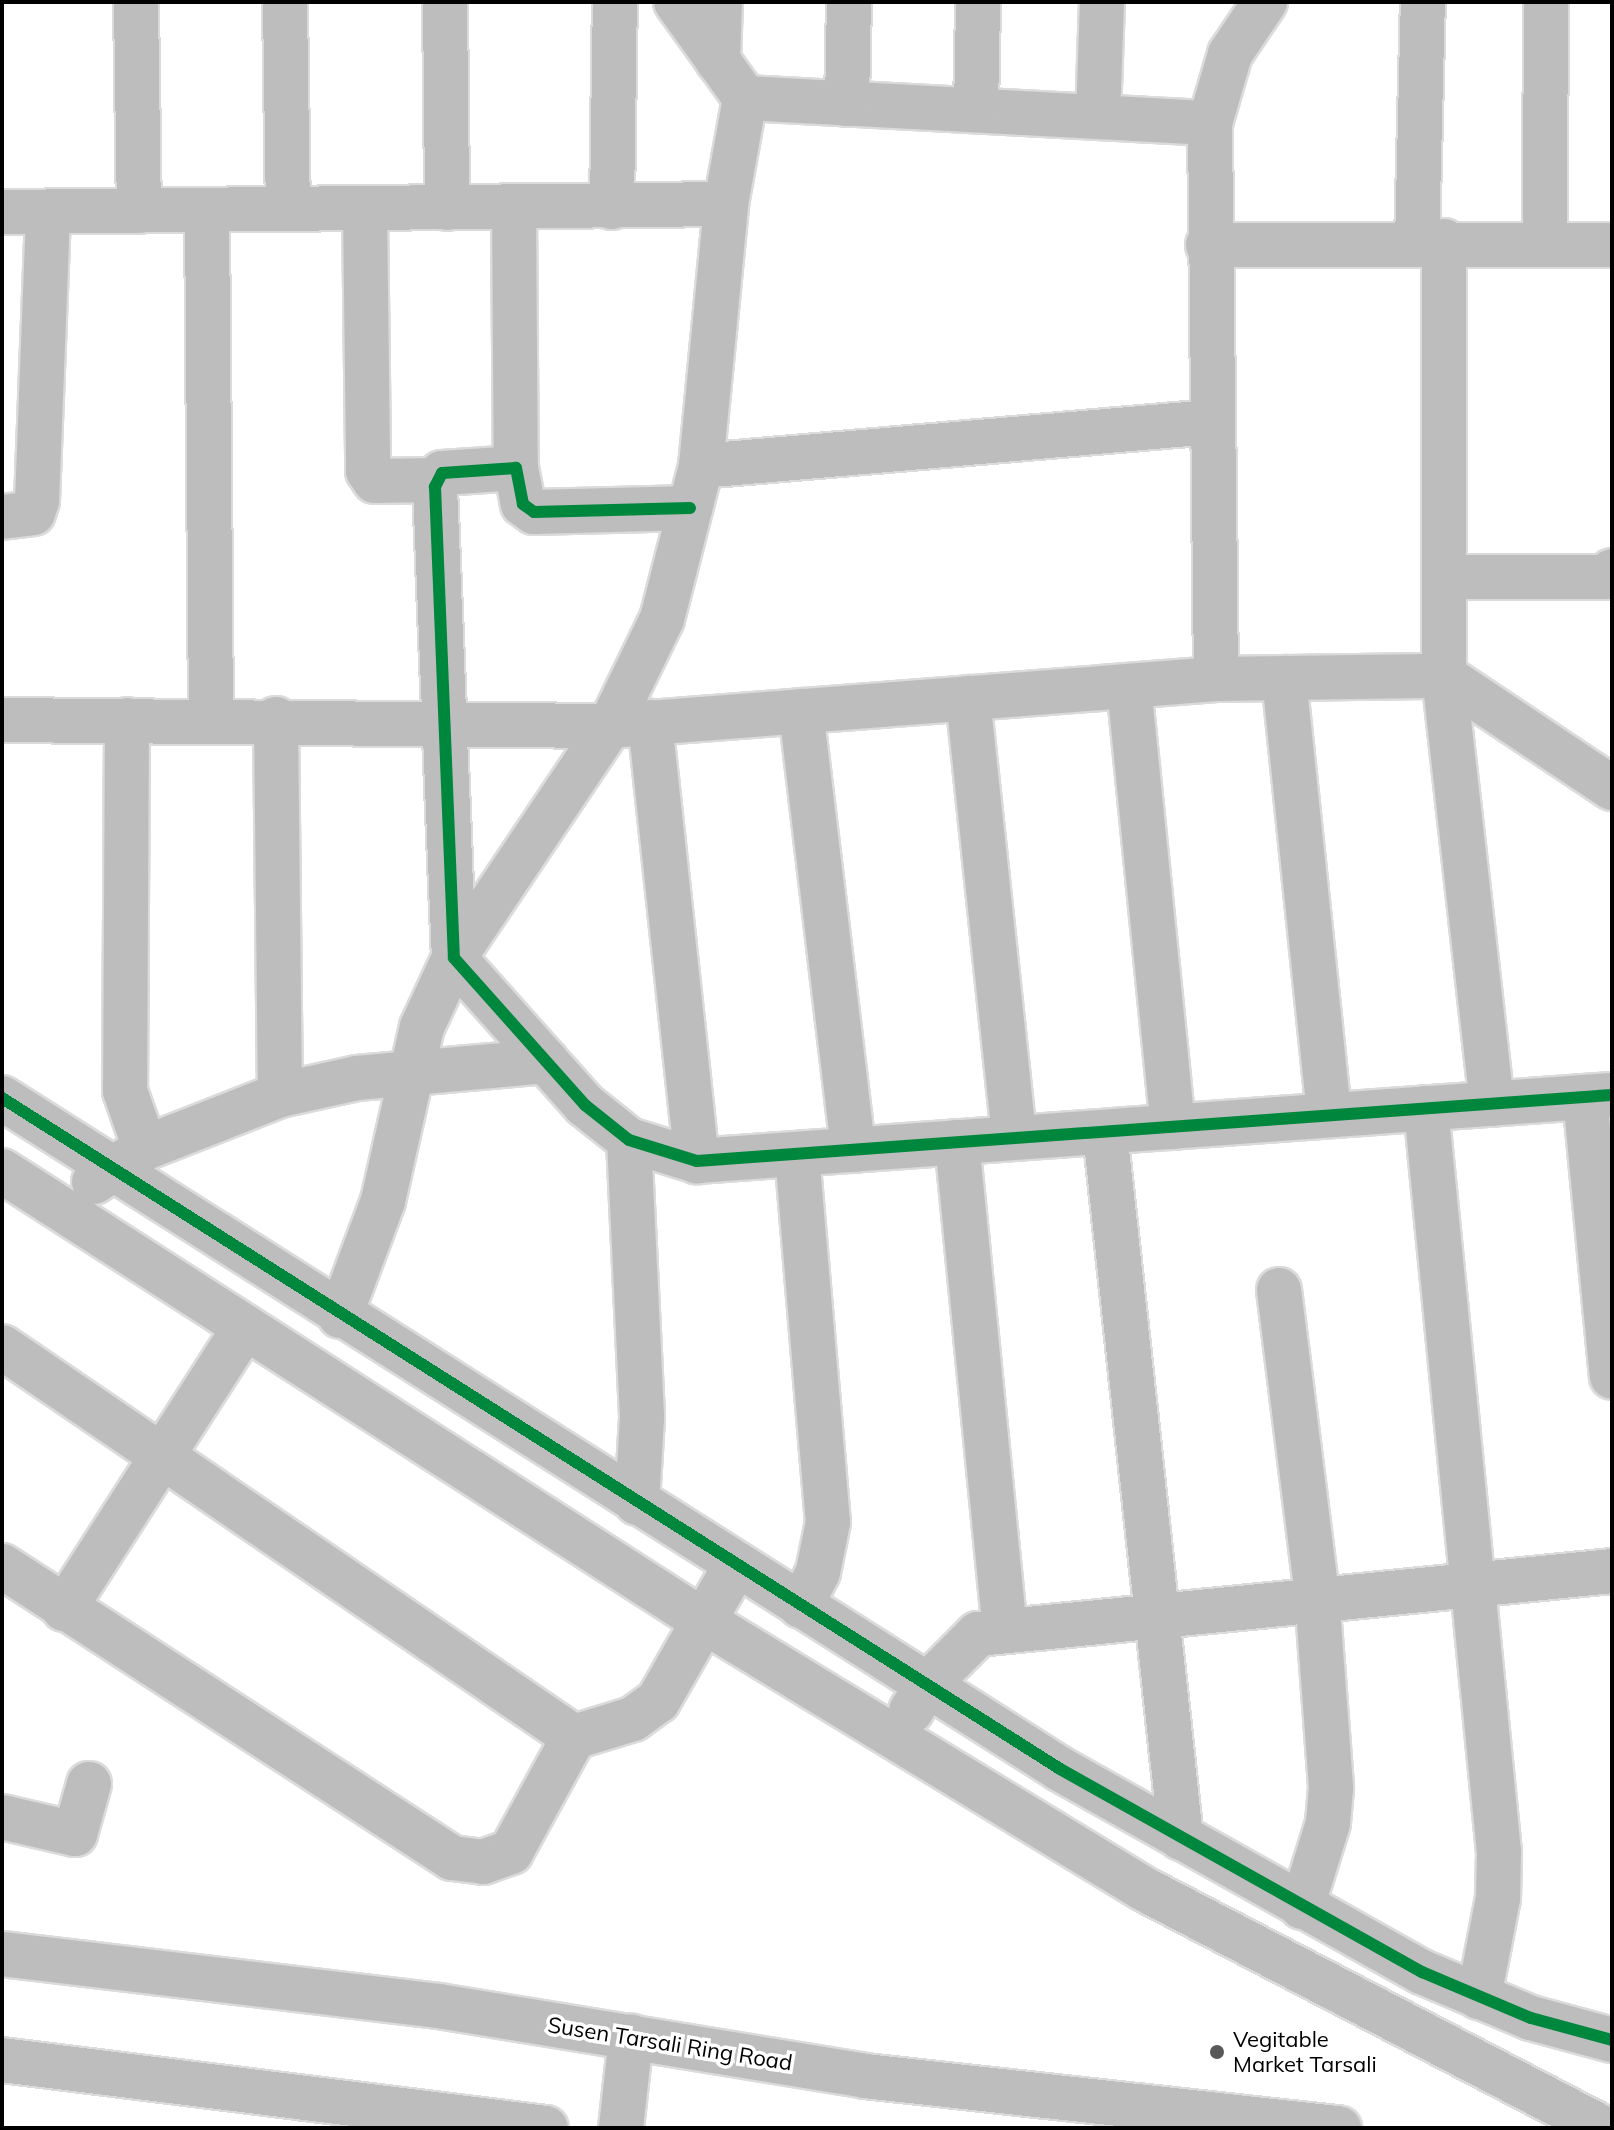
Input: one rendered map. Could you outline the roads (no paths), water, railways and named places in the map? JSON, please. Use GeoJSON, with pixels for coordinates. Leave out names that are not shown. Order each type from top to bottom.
{"type":"FeatureCollection","features":[{"type":"Feature","properties":{"kind":"street"},"geometry":{"type":"LineString","coordinates":[[136,2],[139,211]]}},
{"type":"Feature","properties":{"kind":"street"},"geometry":{"type":"LineString","coordinates":[[285,2],[288,209]]}},
{"type":"Feature","properties":{"kind":"street"},"geometry":{"type":"LineString","coordinates":[[445,2],[447,208]]}},
{"type":"Feature","properties":{"kind":"street"},"geometry":{"type":"LineString","coordinates":[[612,207],[615,2]]}},
{"type":"Feature","properties":{"kind":"street"},"geometry":{"type":"LineString","coordinates":[[340,1316],[383,1201],[409,1076],[454,958],[630,724],[662,619],[701,466],[726,204],[745,98],[676,2]]}},
{"type":"Feature","properties":{"kind":"street"},"geometry":{"type":"LineString","coordinates":[[718,61],[720,2]]}},
{"type":"Feature","properties":{"kind":"street"},"geometry":{"type":"LineString","coordinates":[[847,104],[849,2]]}},
{"type":"Feature","properties":{"kind":"street"},"geometry":{"type":"LineString","coordinates":[[976,110],[978,2]]}},
{"type":"Feature","properties":{"kind":"street"},"geometry":{"type":"LineString","coordinates":[[1098,117],[1102,2]]}},
{"type":"Feature","properties":{"kind":"street"},"geometry":{"type":"LineString","coordinates":[[1216,679],[1208,245],[1210,123],[1230,54],[1230,2]]}},
{"type":"Feature","properties":{"kind":"street"},"geometry":{"type":"LineString","coordinates":[[1230,54],[1265,2]]}},
{"type":"Feature","properties":{"kind":"street"},"geometry":{"type":"LineString","coordinates":[[1423,2],[1444,577],[1444,676],[1492,1104]]}},
{"type":"Feature","properties":{"kind":"street"},"geometry":{"type":"LineString","coordinates":[[1545,243],[1546,2]]}},
{"type":"Feature","properties":{"kind":"street"},"geometry":{"type":"LineString","coordinates":[[745,98],[1210,123]]}},
{"type":"Feature","properties":{"kind":"street"},"geometry":{"type":"LineString","coordinates":[[2,212],[726,204]]}},
{"type":"Feature","properties":{"kind":"street"},"geometry":{"type":"LineString","coordinates":[[514,208],[516,468],[523,504],[534,512],[690,508]]}},
{"type":"Feature","properties":{"kind":"street"},"geometry":{"type":"LineString","coordinates":[[365,209],[368,471],[375,481],[437,480]]}},
{"type":"Feature","properties":{"kind":"street"},"geometry":{"type":"LineString","coordinates":[[207,210],[211,719]]}},
{"type":"Feature","properties":{"kind":"street"},"geometry":{"type":"LineString","coordinates":[[2,517],[33,513],[37,501],[48,212]]}},
{"type":"Feature","properties":{"kind":"street"},"geometry":{"type":"LineString","coordinates":[[1208,245],[1431,241],[1612,245]]}},
{"type":"Feature","properties":{"kind":"street"},"geometry":{"type":"LineString","coordinates":[[701,466],[1211,422]]}},
{"type":"Feature","properties":{"kind":"street"},"geometry":{"type":"LineString","coordinates":[[516,468],[442,473],[437,480],[448,721],[454,958],[546,1061],[629,1140],[697,1161],[1599,1096],[1612,1377]]}},
{"type":"Feature","properties":{"kind":"street"},"geometry":{"type":"LineString","coordinates":[[1444,577],[1612,577],[1612,571]]}},
{"type":"Feature","properties":{"kind":"street"},"geometry":{"type":"LineString","coordinates":[[2,720],[276,719],[630,724],[1216,679],[1444,676],[1612,788]]}},
{"type":"Feature","properties":{"kind":"street"},"geometry":{"type":"LineString","coordinates":[[1284,678],[1329,1115]]}},
{"type":"Feature","properties":{"kind":"street"},"geometry":{"type":"LineString","coordinates":[[1129,686],[1173,1127]]}},
{"type":"Feature","properties":{"kind":"street"},"geometry":{"type":"LineString","coordinates":[[968,698],[1014,1138]]}},
{"type":"Feature","properties":{"kind":"street"},"geometry":{"type":"LineString","coordinates":[[801,711],[853,1150]]}},
{"type":"Feature","properties":{"kind":"street"},"geometry":{"type":"LineString","coordinates":[[276,719],[280,1095]]}},
{"type":"Feature","properties":{"kind":"street"},"geometry":{"type":"LineString","coordinates":[[127,720],[125,1091],[129,1158]]}},
{"type":"Feature","properties":{"kind":"street"},"geometry":{"type":"LineString","coordinates":[[630,724],[697,1161]]}},
{"type":"Feature","properties":{"kind":"street"},"geometry":{"type":"LineString","coordinates":[[61,1209],[129,1158],[280,1095],[357,1078],[409,1076],[546,1061]]}},
{"type":"Feature","properties":{"kind":"street"},"geometry":{"type":"LineString","coordinates":[[2,1098],[129,1158],[340,1316],[927,1685],[1181,1838],[1302,1907],[1479,1997],[1612,2040]]}},
{"type":"Feature","properties":{"kind":"street"},"geometry":{"type":"LineString","coordinates":[[1426,1108],[1499,1852],[1498,1898],[1479,1997]]}},
{"type":"Feature","properties":{"kind":"street"},"geometry":{"type":"LineString","coordinates":[[1105,1132],[1153,1612],[1181,1838]]}},
{"type":"Feature","properties":{"kind":"street"},"geometry":{"type":"LineString","coordinates":[[629,1140],[642,1418],[637,1503]]}},
{"type":"Feature","properties":{"kind":"street"},"geometry":{"type":"LineString","coordinates":[[957,1142],[1005,1630]]}},
{"type":"Feature","properties":{"kind":"street"},"geometry":{"type":"LineString","coordinates":[[797,1154],[828,1522],[818,1572],[801,1606]]}},
{"type":"Feature","properties":{"kind":"street"},"geometry":{"type":"LineString","coordinates":[[2,1171],[702,1620],[1144,1889],[1603,2128]]}},
{"type":"Feature","properties":{"kind":"street"},"geometry":{"type":"LineString","coordinates":[[1279,1290],[1317,1596],[1331,1788],[1328,1823],[1302,1907]]}},
{"type":"Feature","properties":{"kind":"street"},"geometry":{"type":"LineString","coordinates":[[64,1609],[165,1460],[245,1327]]}},
{"type":"Feature","properties":{"kind":"street"},"geometry":{"type":"LineString","coordinates":[[2,1347],[574,1737]]}},
{"type":"Feature","properties":{"kind":"street"},"geometry":{"type":"LineString","coordinates":[[2,1566],[452,1858],[483,1862],[511,1852],[574,1737],[633,1719],[658,1701],[736,1565]]}},
{"type":"Feature","properties":{"kind":"street"},"geometry":{"type":"LineString","coordinates":[[895,1737],[927,1685],[970,1639],[1005,1630],[1317,1596],[1612,1571]]}},
{"type":"Feature","properties":{"kind":"street"},"geometry":{"type":"LineString","coordinates":[[2,1817],[75,1834],[89,1784]]}},
{"type":"Feature","properties":{"kind":"street","name":"Susen Tarsali Ring Road"},"geometry":{"type":"LineString","coordinates":[[2,1954],[439,2006],[865,2076],[1339,2128]]}},
{"type":"Feature","properties":{"kind":"street"},"geometry":{"type":"LineString","coordinates":[[621,2128],[631,2037]]}},
{"type":"Feature","properties":{"kind":"street"},"geometry":{"type":"LineString","coordinates":[[2,2060],[546,2128]]}},
{"type":"Feature","properties":{"kind":"place","name":"Vegitable Market Tarsali"},"geometry":{"type":"Point","coordinates":[1217,2052]}}]}
